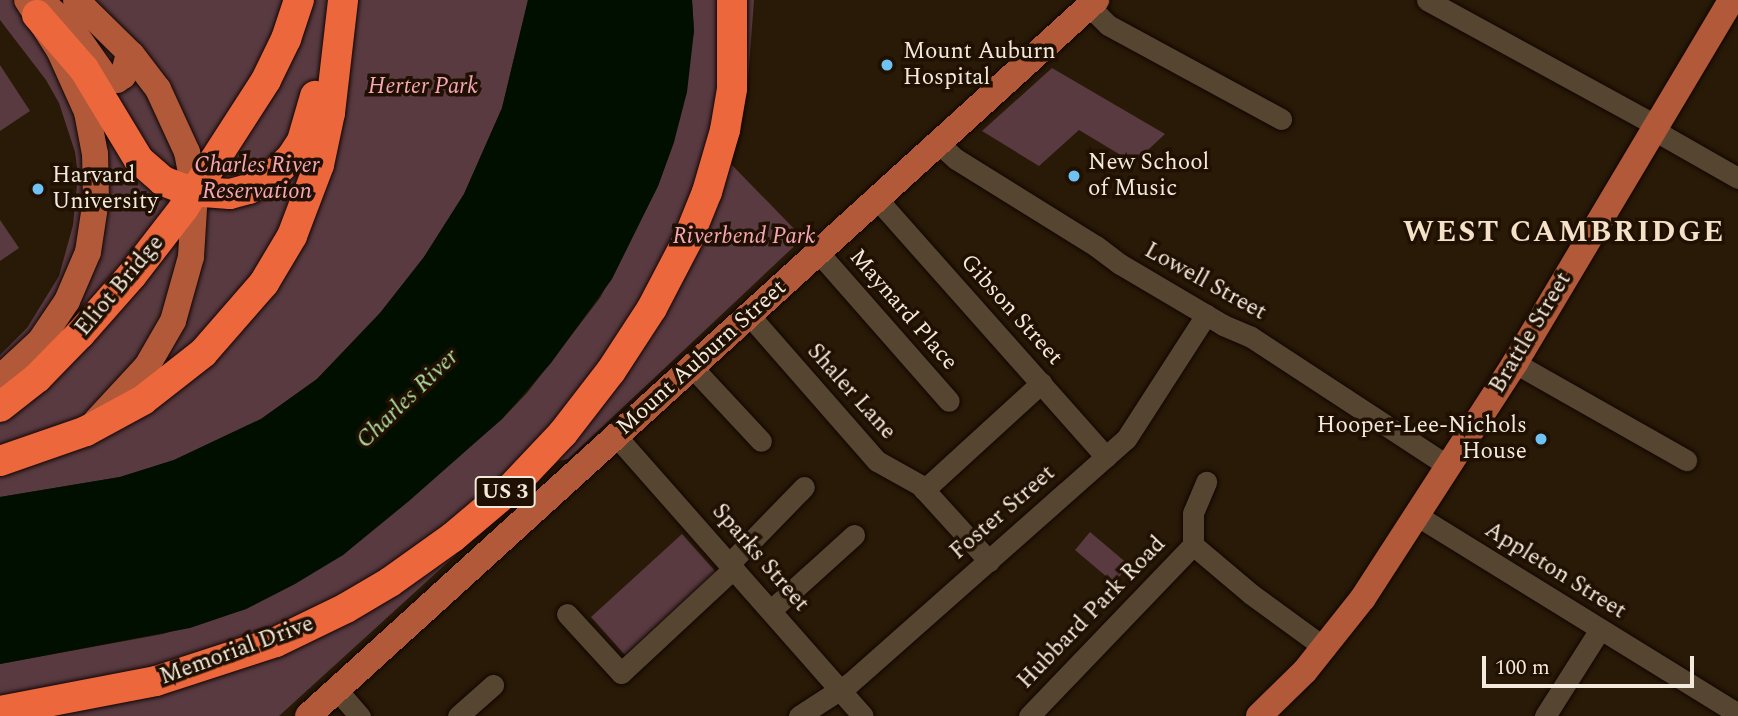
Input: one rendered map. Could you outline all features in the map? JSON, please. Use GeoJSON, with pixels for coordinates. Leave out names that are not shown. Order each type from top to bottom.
{"type":"FeatureCollection","features":[{"type":"Feature","properties":{"kind":"highway","name":"Eliot Bridge"},"geometry":{"type":"LineString","coordinates":[[0,407],[37,378],[80,334],[132,275],[195,193],[266,80],[286,39],[299,0]]}},
{"type":"Feature","properties":{"kind":"highway","name":"Memorial Drive"},"geometry":{"type":"LineString","coordinates":[[0,711],[156,681],[276,642],[346,608],[411,568],[453,537],[510,488],[563,433],[611,371],[652,308],[688,239],[715,169],[729,109],[733,43],[732,0]]}},
{"type":"Feature","properties":{"kind":"highway"},"geometry":{"type":"LineString","coordinates":[[34,5],[84,69],[139,160],[163,181],[195,193],[222,195],[249,189],[271,177],[291,158],[307,129],[342,10]]}},
{"type":"Feature","properties":{"kind":"highway"},"geometry":{"type":"LineString","coordinates":[[0,461],[86,431],[143,400],[203,353],[242,312],[279,260],[302,214],[321,158],[330,113],[342,10]]}},
{"type":"Feature","properties":{"kind":"main road"},"geometry":{"type":"LineString","coordinates":[[76,0],[152,80],[174,118],[190,160],[195,193],[191,257],[173,321],[142,372],[86,431]]}},
{"type":"Feature","properties":{"kind":"main road","name":"Brattle Street"},"geometry":{"type":"LineString","coordinates":[[1259,716],[1325,648],[1363,598],[1515,363],[1731,0]]}},
{"type":"Feature","properties":{"kind":"main road","name":"Mount Auburn Street"},"geometry":{"type":"LineString","coordinates":[[308,716],[1092,3]]}},
{"type":"Feature","properties":{"kind":"main road"},"geometry":{"type":"LineString","coordinates":[[34,5],[73,30],[107,79],[123,76],[129,53]]}},
{"type":"Feature","properties":{"kind":"main road"},"geometry":{"type":"LineString","coordinates":[[0,379],[29,354],[62,310],[85,262],[95,217],[97,173],[89,120],[64,60],[34,5]]}},
{"type":"Feature","properties":{"kind":"street"},"geometry":{"type":"LineString","coordinates":[[1427,0],[1654,127],[1738,178]]}},
{"type":"Feature","properties":{"kind":"street"},"geometry":{"type":"LineString","coordinates":[[1092,3],[1108,24],[1281,119]]}},
{"type":"Feature","properties":{"kind":"street","name":"Lowell Street"},"geometry":{"type":"LineString","coordinates":[[938,143],[956,159],[1096,246],[1119,264],[1251,338],[1448,466]]}},
{"type":"Feature","properties":{"kind":"street","name":"Gibson Street"},"geometry":{"type":"LineString","coordinates":[[877,199],[1106,457]]}},
{"type":"Feature","properties":{"kind":"street","name":"Maynard Place"},"geometry":{"type":"LineString","coordinates":[[818,252],[949,401]]}},
{"type":"Feature","properties":{"kind":"street","name":"Foster Street"},"geometry":{"type":"LineString","coordinates":[[799,716],[840,691],[1135,429],[1206,315]]}},
{"type":"Feature","properties":{"kind":"street","name":"Shaler Lane"},"geometry":{"type":"LineString","coordinates":[[748,316],[877,461],[916,481],[989,561]]}},
{"type":"Feature","properties":{"kind":"street"},"geometry":{"type":"LineString","coordinates":[[1515,363],[1686,460]]}},
{"type":"Feature","properties":{"kind":"street"},"geometry":{"type":"LineString","coordinates":[[692,367],[761,441]]}},
{"type":"Feature","properties":{"kind":"street"},"geometry":{"type":"LineString","coordinates":[[924,489],[1041,383]]}},
{"type":"Feature","properties":{"kind":"street","name":"Sparks Street"},"geometry":{"type":"LineString","coordinates":[[617,436],[863,716]]}},
{"type":"Feature","properties":{"kind":"street"},"geometry":{"type":"LineString","coordinates":[[1193,545],[1193,513],[1206,482]]}},
{"type":"Feature","properties":{"kind":"street"},"geometry":{"type":"LineString","coordinates":[[567,614],[621,673],[732,566],[804,487]]}},
{"type":"Feature","properties":{"kind":"street","name":"Appleton Street"},"geometry":{"type":"LineString","coordinates":[[1416,515],[1599,631],[1738,714]]}},
{"type":"Feature","properties":{"kind":"street"},"geometry":{"type":"LineString","coordinates":[[771,610],[854,535]]}},
{"type":"Feature","properties":{"kind":"street","name":"Hubbard Park Road"},"geometry":{"type":"LineString","coordinates":[[1029,716],[1193,545],[1251,594],[1325,648]]}},
{"type":"Feature","properties":{"kind":"street"},"geometry":{"type":"LineString","coordinates":[[1545,716],[1599,631]]}},
{"type":"Feature","properties":{"kind":"street"},"geometry":{"type":"LineString","coordinates":[[458,716],[494,685]]}},
{"type":"Feature","properties":{"kind":"street"},"geometry":{"type":"LineString","coordinates":[[337,690],[360,716]]}},
{"type":"Feature","properties":{"kind":"green space","name":"Charles River Reservation"},"geometry":{"type":"Polygon","coordinates":[[[0,0],[528,0],[502,108],[464,194],[424,257],[380,313],[317,379],[261,419],[174,460],[120,477],[0,497],[0,355],[27,328],[59,276],[73,225],[78,175],[75,152],[59,103],[46,80],[0,20],[0,0]]]}},
{"type":"Feature","properties":{"kind":"green space","name":"Riverbend Park"},"geometry":{"type":"Polygon","coordinates":[[[692,0],[754,0],[747,94],[731,164],[803,238],[568,459],[559,461],[279,716],[0,716],[0,664],[163,634],[246,609],[343,555],[502,419],[527,393],[600,298],[658,186],[674,142],[694,31],[692,0]]]}},
{"type":"Feature","properties":{"kind":"green space"},"geometry":{"type":"Polygon","coordinates":[[[0,65],[30,111],[0,131],[0,65]]]}},
{"type":"Feature","properties":{"kind":"green space"},"geometry":{"type":"Polygon","coordinates":[[[1052,68],[1165,134],[1134,163],[1079,130],[1039,166],[982,131],[1052,68]]]}},
{"type":"Feature","properties":{"kind":"green space"},"geometry":{"type":"Polygon","coordinates":[[[0,220],[19,248],[0,261],[0,220]]]}},
{"type":"Feature","properties":{"kind":"green space"},"geometry":{"type":"Polygon","coordinates":[[[1090,532],[1129,565],[1114,583],[1075,550],[1090,532]]]}},
{"type":"Feature","properties":{"kind":"green space"},"geometry":{"type":"Polygon","coordinates":[[[682,534],[716,572],[625,655],[591,617],[682,534]]]}},
{"type":"Feature","properties":{"kind":"water","name":"Charles River"},"geometry":{"type":"Polygon","coordinates":[[[528,0],[692,0],[694,31],[687,92],[674,142],[658,186],[612,279],[551,363],[502,419],[409,501],[343,555],[295,584],[246,609],[190,628],[0,664],[0,497],[120,477],[174,460],[261,419],[317,379],[380,313],[424,257],[464,194],[502,108],[528,0]]]}},
{"type":"Feature","properties":{"kind":"place","name":"Mount Auburn Hospital"},"geometry":{"type":"Point","coordinates":[887,65]}},
{"type":"Feature","properties":{"kind":"place","name":"New School of Music"},"geometry":{"type":"Point","coordinates":[1074,176]}},
{"type":"Feature","properties":{"kind":"place","name":"Harvard University"},"geometry":{"type":"Point","coordinates":[38,189]}},
{"type":"Feature","properties":{"kind":"place","name":"Hooper-Lee-Nichols House"},"geometry":{"type":"Point","coordinates":[1541,439]}},
{"type":"Feature","properties":{"kind":"district","name":"WEST CAMBRIDGE"},"geometry":{"type":"Point","coordinates":[1564,232]}},
{"type":"Feature","properties":{"kind":"park label","name":"Herter Park"},"geometry":{"type":"Point","coordinates":[423,87]}}]}
